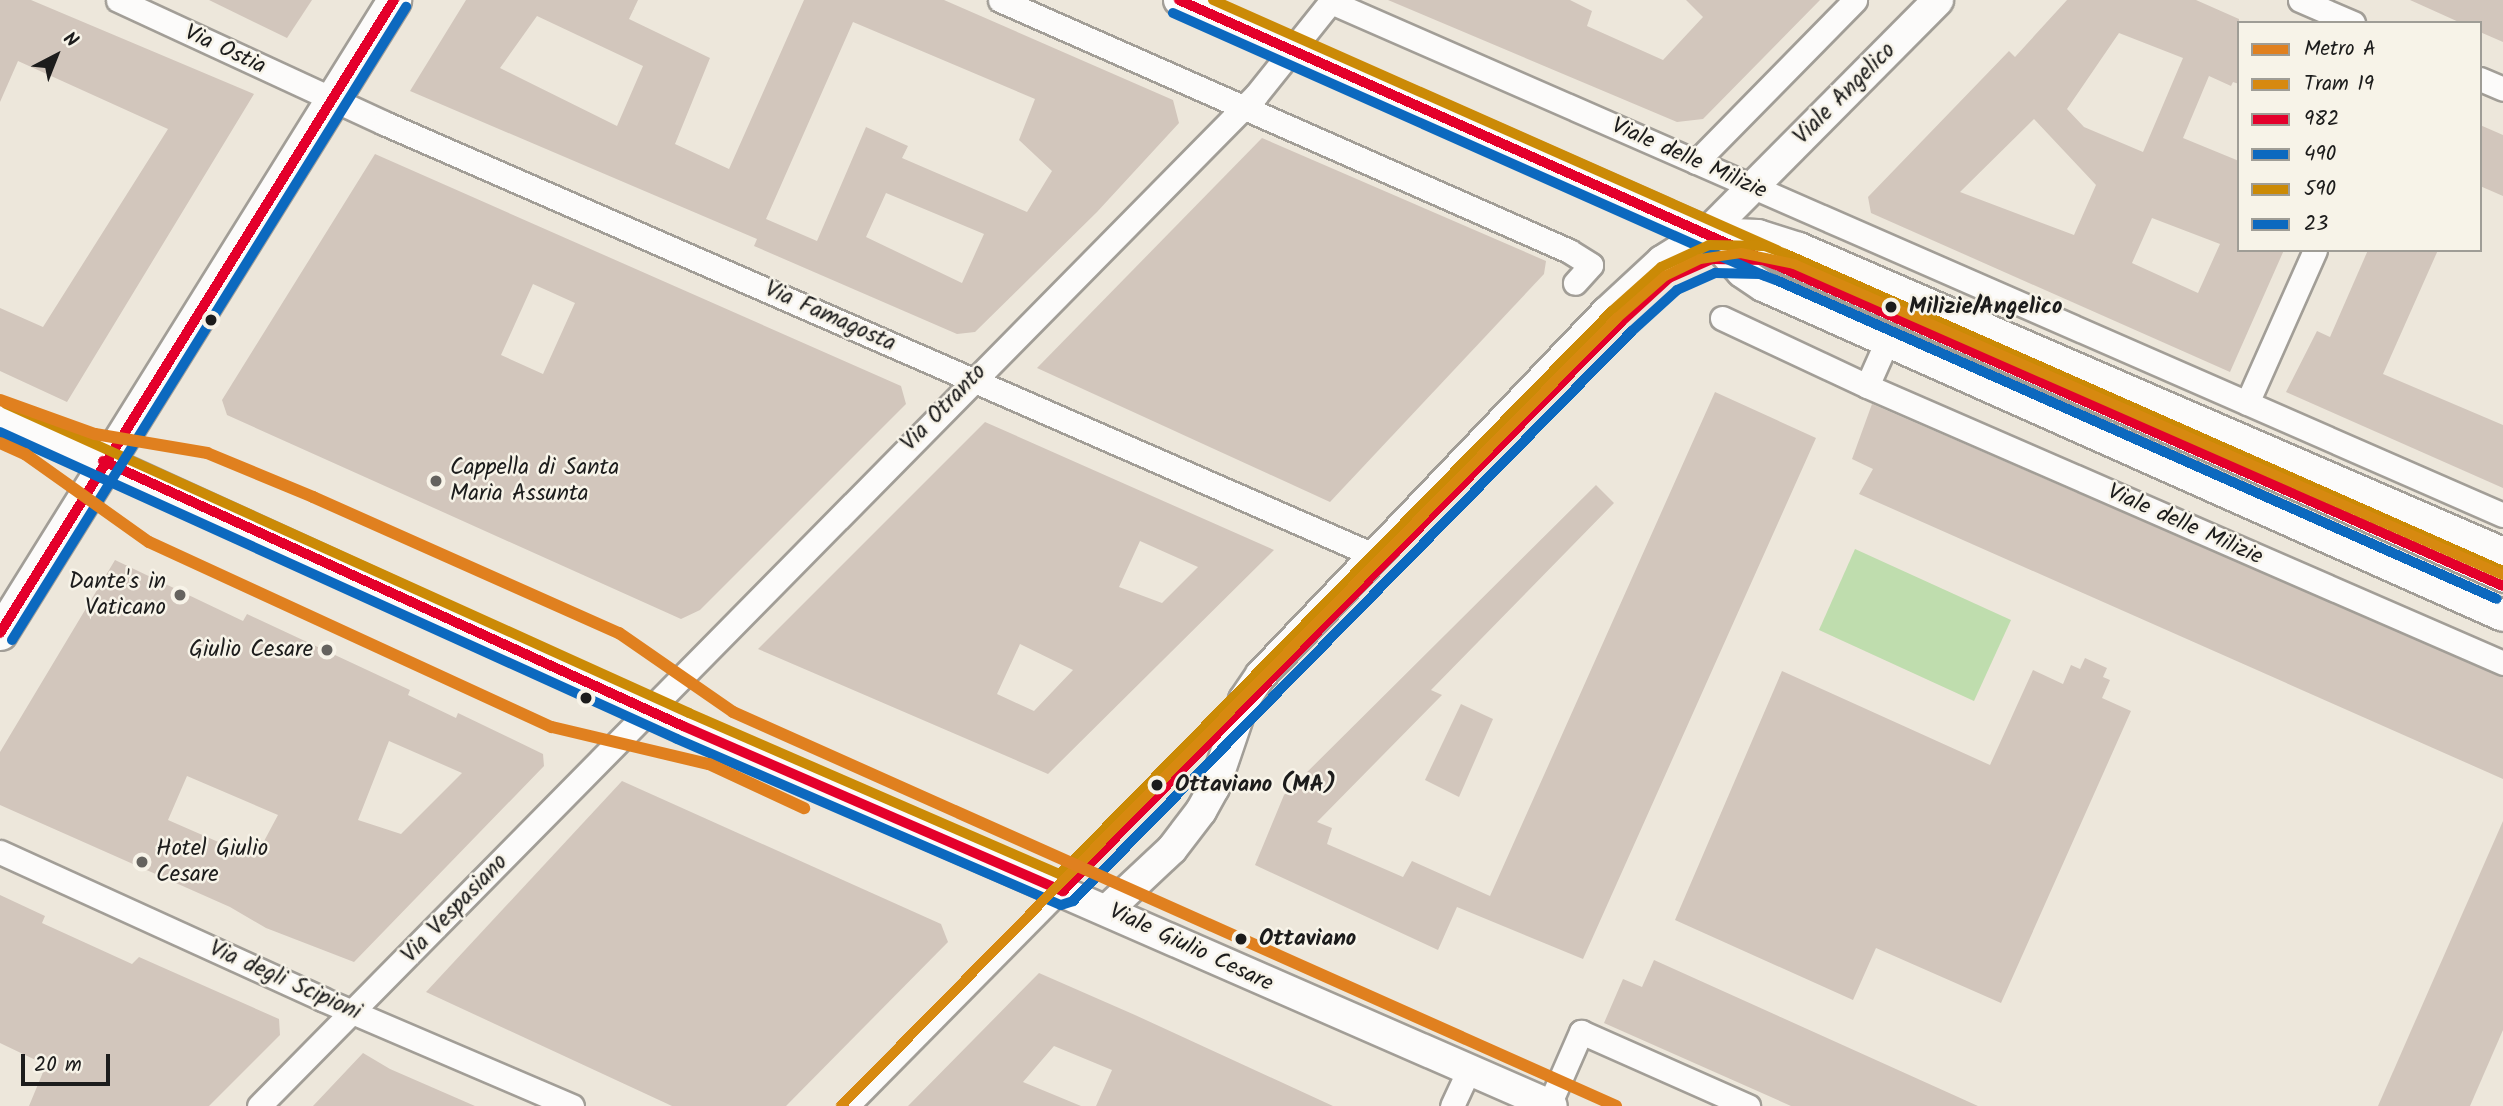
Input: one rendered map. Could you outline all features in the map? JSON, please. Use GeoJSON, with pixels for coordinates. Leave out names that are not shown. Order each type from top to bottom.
{"type":"FeatureCollection","features":[{"type":"Feature","properties":{"kind":"main road"},"geometry":{"type":"LineString","coordinates":[[0,633],[103,461],[394,0]]}},
{"type":"Feature","properties":{"kind":"main road"},"geometry":{"type":"LineString","coordinates":[[0,416],[103,461]]}},
{"type":"Feature","properties":{"kind":"street","name":"Via Ostia"},"geometry":{"type":"LineString","coordinates":[[118,0],[333,99]]}},
{"type":"Feature","properties":{"kind":"street"},"geometry":{"type":"LineString","coordinates":[[1000,0],[1562,248],[1591,265],[1575,283]]}},
{"type":"Feature","properties":{"kind":"street"},"geometry":{"type":"LineString","coordinates":[[1696,162],[1855,0]]}},
{"type":"Feature","properties":{"kind":"street","name":"Viale Angelico"},"geometry":{"type":"LineString","coordinates":[[1107,910],[1151,871],[1201,811],[1214,788],[1244,699],[1261,675],[1607,312],[1662,261],[1707,233],[1938,0]]}},
{"type":"Feature","properties":{"kind":"street"},"geometry":{"type":"LineString","coordinates":[[2300,0],[2348,21]]}},
{"type":"Feature","properties":{"kind":"street"},"geometry":{"type":"LineString","coordinates":[[1242,108],[1332,1]]}},
{"type":"Feature","properties":{"kind":"street","name":"Viale delle Milizie"},"geometry":{"type":"LineString","coordinates":[[1332,1],[2503,515]]}},
{"type":"Feature","properties":{"kind":"street","name":"Viale delle Milizie"},"geometry":{"type":"LineString","coordinates":[[1191,2],[1293,50],[1707,233],[1776,240],[2503,553]]}},
{"type":"Feature","properties":{"kind":"street"},"geometry":{"type":"LineString","coordinates":[[2482,80],[2503,89]]}},
{"type":"Feature","properties":{"kind":"street","name":"Via Famagosta"},"geometry":{"type":"LineString","coordinates":[[333,99],[1364,551]]}},
{"type":"Feature","properties":{"kind":"street","name":"Via Otranto"},"geometry":{"type":"LineString","coordinates":[[649,711],[972,379],[1242,108]]}},
{"type":"Feature","properties":{"kind":"street","name":"Viale delle Milizie"},"geometry":{"type":"LineString","coordinates":[[1707,233],[1742,272],[1763,286],[2503,616]]}},
{"type":"Feature","properties":{"kind":"street"},"geometry":{"type":"LineString","coordinates":[[2247,403],[2314,252]]}},
{"type":"Feature","properties":{"kind":"street"},"geometry":{"type":"LineString","coordinates":[[2032,348],[2047,317]]}},
{"type":"Feature","properties":{"kind":"street","name":"Viale delle Milizie"},"geometry":{"type":"LineString","coordinates":[[1723,318],[1867,386],[2503,663]]}},
{"type":"Feature","properties":{"kind":"street"},"geometry":{"type":"LineString","coordinates":[[1867,386],[1887,341]]}},
{"type":"Feature","properties":{"kind":"street","name":"Viale Giulio Cesare"},"geometry":{"type":"LineString","coordinates":[[103,461],[649,711],[1550,1105]]}},
{"type":"Feature","properties":{"kind":"street"},"geometry":{"type":"LineString","coordinates":[[2428,521],[2467,499]]}},
{"type":"Feature","properties":{"kind":"street","name":"Via Vespasiano"},"geometry":{"type":"LineString","coordinates":[[259,1106],[649,711]]}},
{"type":"Feature","properties":{"kind":"street","name":"Via degli Scipioni"},"geometry":{"type":"LineString","coordinates":[[0,852],[572,1106]]}},
{"type":"Feature","properties":{"kind":"street"},"geometry":{"type":"LineString","coordinates":[[851,1106],[1063,891]]}},
{"type":"Feature","properties":{"kind":"street"},"geometry":{"type":"LineString","coordinates":[[1550,1105],[1581,1032],[1748,1106]]}},
{"type":"Feature","properties":{"kind":"street"},"geometry":{"type":"LineString","coordinates":[[1452,1106],[1469,1070]]}},
{"type":"Feature","properties":{"kind":"lane","name":"Viale delle Milizie"},"geometry":{"type":"LineString","coordinates":[[1707,233],[2503,586]]}},
{"type":"Feature","properties":{"kind":"green space"},"geometry":{"type":"Polygon","coordinates":[[[1855,549],[2011,620],[1974,701],[1819,630],[1855,549]]]}},
{"type":"Feature","properties":{"kind":"building"},"geometry":{"type":"Polygon","coordinates":[[[0,0],[31,0],[254,94],[67,402],[0,371],[0,308],[43,327],[168,129],[18,61],[0,102],[0,0]]]}},
{"type":"Feature","properties":{"kind":"building"},"geometry":{"type":"Polygon","coordinates":[[[209,0],[312,0],[287,38],[209,0]]]}},
{"type":"Feature","properties":{"kind":"building"},"geometry":{"type":"Polygon","coordinates":[[[466,0],[638,0],[629,19],[710,58],[675,144],[729,169],[804,0],[944,0],[1173,100],[1179,123],[1097,212],[975,332],[957,334],[754,246],[757,239],[410,91],[466,0]],[[537,16],[500,68],[617,126],[643,66],[537,16]],[[853,22],[766,219],[817,241],[866,127],[908,146],[902,158],[1027,212],[1052,171],[1019,140],[1035,99],[853,22]],[[886,193],[866,237],[962,283],[984,234],[886,193]]]}},
{"type":"Feature","properties":{"kind":"building"},"geometry":{"type":"Polygon","coordinates":[[[1388,0],[1570,0],[1592,11],[1587,26],[1663,60],[1703,17],[1686,0],[1820,0],[1703,119],[1677,122],[1388,0]]]}},
{"type":"Feature","properties":{"kind":"building"},"geometry":{"type":"Polygon","coordinates":[[[2067,0],[2196,0],[2239,19],[2237,83],[2233,82],[2231,86],[2209,76],[2183,138],[2237,160],[2237,252],[2283,252],[2230,372],[1871,213],[1868,197],[2009,51],[2015,57],[2067,0]],[[2119,33],[2067,109],[2084,127],[2143,152],[2183,58],[2119,33]],[[2034,119],[1960,192],[2074,235],[2096,185],[2034,119]],[[2152,218],[2132,263],[2198,293],[2220,244],[2152,218]]]}},
{"type":"Feature","properties":{"kind":"building"},"geometry":{"type":"Polygon","coordinates":[[[2410,0],[2503,0],[2503,42],[2482,33],[2482,21],[2457,21],[2410,0]]]}},
{"type":"Feature","properties":{"kind":"building"},"geometry":{"type":"Polygon","coordinates":[[[2482,126],[2503,135],[2503,196],[2482,187],[2482,126]]]}},
{"type":"Feature","properties":{"kind":"building"},"geometry":{"type":"Polygon","coordinates":[[[1262,138],[1546,261],[1544,274],[1330,502],[1037,368],[1262,138]]]}},
{"type":"Feature","properties":{"kind":"building"},"geometry":{"type":"Polygon","coordinates":[[[375,154],[901,386],[906,404],[700,610],[681,619],[227,415],[222,400],[375,154]],[[533,284],[501,355],[543,374],[575,303],[533,284]]]}},
{"type":"Feature","properties":{"kind":"building"},"geometry":{"type":"Polygon","coordinates":[[[2367,252],[2437,252],[2383,374],[2503,425],[2503,488],[2286,392],[2317,331],[2330,337],[2367,252]]]}},
{"type":"Feature","properties":{"kind":"building"},"geometry":{"type":"Polygon","coordinates":[[[1715,392],[1816,438],[1583,959],[1457,907],[1438,950],[1255,865],[1284,795],[1596,485],[1614,503],[1431,690],[1442,695],[1317,822],[1332,828],[1327,844],[1403,877],[1412,861],[1490,896],[1715,392]]]}},
{"type":"Feature","properties":{"kind":"building"},"geometry":{"type":"Polygon","coordinates":[[[1872,404],[2503,677],[2503,779],[1859,494],[1873,469],[1852,459],[1872,404]]]}},
{"type":"Feature","properties":{"kind":"building"},"geometry":{"type":"Polygon","coordinates":[[[985,422],[1274,550],[1048,774],[758,649],[985,422]],[[1140,541],[1119,587],[1162,603],[1198,567],[1140,541]],[[1020,644],[997,694],[1034,711],[1073,670],[1020,644]]]}},
{"type":"Feature","properties":{"kind":"building"},"geometry":{"type":"Polygon","coordinates":[[[115,560],[243,621],[247,614],[410,690],[408,695],[456,718],[458,713],[543,754],[544,766],[354,962],[266,928],[230,907],[0,805],[0,752],[115,560]],[[389,741],[358,820],[401,834],[462,773],[389,741]],[[187,776],[168,820],[255,858],[278,815],[187,776]]]}},
{"type":"Feature","properties":{"kind":"building"},"geometry":{"type":"Polygon","coordinates":[[[2085,658],[2107,668],[2103,677],[2110,680],[2102,698],[2131,711],[2001,1003],[1876,948],[1853,1000],[1675,920],[1782,671],[1990,765],[2033,670],[2063,684],[2071,665],[2080,669],[2085,658]]]}},
{"type":"Feature","properties":{"kind":"building"},"geometry":{"type":"Polygon","coordinates":[[[1461,704],[1493,719],[1459,797],[1425,780],[1461,704]]]}},
{"type":"Feature","properties":{"kind":"building"},"geometry":{"type":"Polygon","coordinates":[[[622,781],[941,924],[948,942],[786,1106],[672,1106],[426,992],[622,781]]]}},
{"type":"Feature","properties":{"kind":"building"},"geometry":{"type":"Polygon","coordinates":[[[2503,821],[2503,1030],[2470,1106],[2378,1106],[2503,821]]]}},
{"type":"Feature","properties":{"kind":"building"},"geometry":{"type":"Polygon","coordinates":[[[0,895],[45,916],[42,923],[132,964],[139,957],[279,1019],[280,1035],[209,1106],[29,1106],[46,1065],[0,1043],[0,895]]]}},
{"type":"Feature","properties":{"kind":"building"},"geometry":{"type":"Polygon","coordinates":[[[1654,960],[1978,1106],[1791,1106],[1604,1023],[1623,979],[1642,987],[1654,960]]]}},
{"type":"Feature","properties":{"kind":"building"},"geometry":{"type":"Polygon","coordinates":[[[1039,973],[1333,1106],[1096,1106],[1112,1070],[1054,1046],[1023,1082],[1081,1106],[908,1106],[1039,973]]]}},
{"type":"Feature","properties":{"kind":"building"},"geometry":{"type":"Polygon","coordinates":[[[363,1053],[390,1069],[475,1106],[313,1106],[363,1053]]]}},
{"type":"Feature","properties":{"kind":"metro line","name":"A"},"geometry":{"type":"LineString","coordinates":[[0,400],[95,434],[207,453],[313,497],[619,633],[733,712],[1616,1106]]}},
{"type":"Feature","properties":{"kind":"metro line","name":"A"},"geometry":{"type":"LineString","coordinates":[[0,443],[25,454],[149,542],[552,727],[709,764],[804,808]]}},
{"type":"Feature","properties":{"kind":"tram line","name":"19"},"geometry":{"type":"LineString","coordinates":[[841,1106],[1617,318],[1665,276],[1700,259],[1741,253],[1794,264],[2503,575]]}},
{"type":"Feature","properties":{"kind":"transit line","name":"982"},"geometry":{"type":"LineString","coordinates":[[0,633],[394,0]]}},
{"type":"Feature","properties":{"kind":"transit line","name":"982"},"geometry":{"type":"LineString","coordinates":[[1179,0],[1771,263]]}},
{"type":"Feature","properties":{"kind":"transit line","name":"590"},"geometry":{"type":"LineString","coordinates":[[1213,0],[1777,250]]}},
{"type":"Feature","properties":{"kind":"transit line","name":"23"},"geometry":{"type":"LineString","coordinates":[[12,640],[406,7]]}},
{"type":"Feature","properties":{"kind":"transit line","name":"490"},"geometry":{"type":"LineString","coordinates":[[1173,13],[1765,276]]}},
{"type":"Feature","properties":{"kind":"transit line","name":"590"},"geometry":{"type":"LineString","coordinates":[[6,404],[689,713],[1060,874],[1612,311],[1661,267],[1709,245],[1765,246],[1786,254],[2503,571]]}},
{"type":"Feature","properties":{"kind":"transit line","name":"982"},"geometry":{"type":"LineString","coordinates":[[103,461],[683,726],[1063,891],[1622,321],[1669,278],[1712,259],[1763,260],[1781,267],[2503,586]]}},
{"type":"Feature","properties":{"kind":"transit line","name":"490"},"geometry":{"type":"LineString","coordinates":[[0,432],[677,739],[1061,905],[1073,901],[1632,331],[1677,290],[1715,273],[1760,274],[1776,280],[2497,599]]}},
{"type":"Feature","properties":{"kind":"place","name":"Milizie/Angelico"},"geometry":{"type":"Point","coordinates":[1891,307]}},
{"type":"Feature","properties":{"kind":"place","name":"Cappella di Santa Maria Assunta"},"geometry":{"type":"Point","coordinates":[436,481]}},
{"type":"Feature","properties":{"kind":"place","name":"Dante's in Vaticano"},"geometry":{"type":"Point","coordinates":[180,595]}},
{"type":"Feature","properties":{"kind":"place","name":"Giulio Cesare"},"geometry":{"type":"Point","coordinates":[327,650]}},
{"type":"Feature","properties":{"kind":"place","name":"Ottaviano (MA)"},"geometry":{"type":"Point","coordinates":[1157,785]}},
{"type":"Feature","properties":{"kind":"place","name":"Hotel Giulio Cesare"},"geometry":{"type":"Point","coordinates":[142,862]}},
{"type":"Feature","properties":{"kind":"place","name":"Ottaviano"},"geometry":{"type":"Point","coordinates":[1241,939]}}]}
